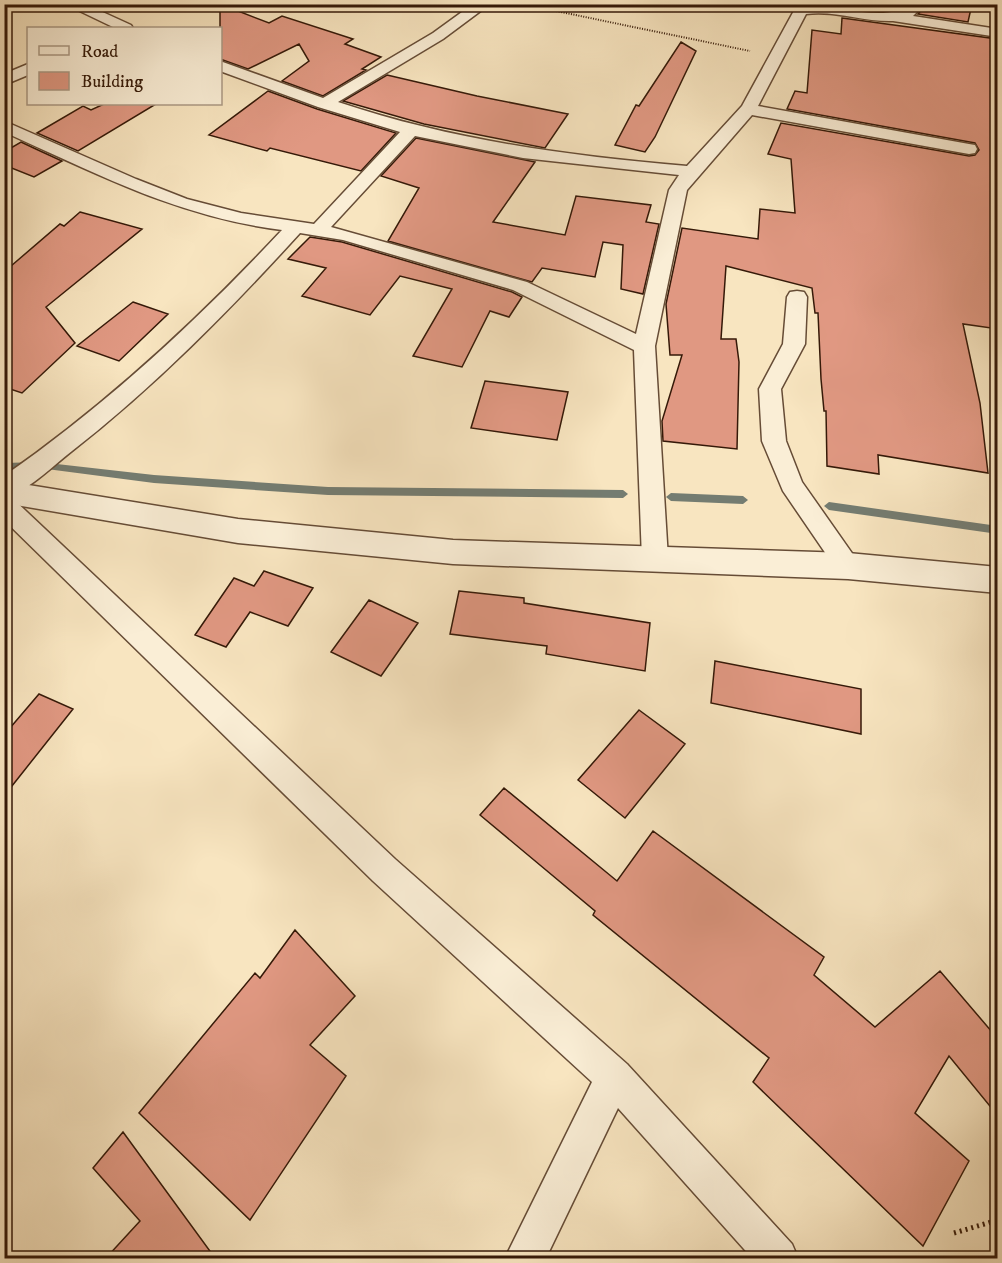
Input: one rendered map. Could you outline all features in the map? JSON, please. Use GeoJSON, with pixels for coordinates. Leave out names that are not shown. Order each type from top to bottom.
{"type":"FeatureCollection","features":[{"type":"Feature","properties":{"kind":"street"},"geometry":{"type":"LineString","coordinates":[[324,104],[438,36],[483,4]]}},
{"type":"Feature","properties":{"kind":"street"},"geometry":{"type":"LineString","coordinates":[[893,17],[910,13],[918,4]]}},
{"type":"Feature","properties":{"kind":"street"},"geometry":{"type":"LineString","coordinates":[[655,559],[644,346],[678,190],[690,171],[748,109],[779,55],[801,10],[817,8],[998,33]]}},
{"type":"Feature","properties":{"kind":"street"},"geometry":{"type":"LineString","coordinates":[[78,12],[123,27]]}},
{"type":"Feature","properties":{"kind":"street"},"geometry":{"type":"LineString","coordinates":[[222,66],[324,104],[412,129],[578,161],[690,171]]}},
{"type":"Feature","properties":{"kind":"street"},"geometry":{"type":"LineString","coordinates":[[4,80],[27,69]]}},
{"type":"Feature","properties":{"kind":"street"},"geometry":{"type":"LineString","coordinates":[[748,109],[969,149]]}},
{"type":"Feature","properties":{"kind":"street"},"geometry":{"type":"LineString","coordinates":[[4,126],[108,175],[206,211],[294,228],[319,229],[384,245],[520,286],[644,346]]}},
{"type":"Feature","properties":{"kind":"street"},"geometry":{"type":"LineString","coordinates":[[319,229],[412,129]]}},
{"type":"Feature","properties":{"kind":"street"},"geometry":{"type":"LineString","coordinates":[[4,491],[95,422],[146,377],[214,314],[294,228]]}},
{"type":"Feature","properties":{"kind":"street"},"geometry":{"type":"LineString","coordinates":[[798,297],[794,344],[770,389],[774,441],[791,485],[848,566]]}},
{"type":"Feature","properties":{"kind":"street"},"geometry":{"type":"LineString","coordinates":[[4,491],[238,531],[453,552],[848,566],[998,580]]}},
{"type":"Feature","properties":{"kind":"street"},"geometry":{"type":"LineString","coordinates":[[4,504],[384,870],[614,1077],[778,1258]]}},
{"type":"Feature","properties":{"kind":"street"},"geometry":{"type":"LineString","coordinates":[[525,1258],[614,1077]]}},
{"type":"Feature","properties":{"kind":"path"},"geometry":{"type":"LineString","coordinates":[[522,4],[779,55]]}},
{"type":"Feature","properties":{"kind":"path"},"geometry":{"type":"LineString","coordinates":[[954,1233],[998,1220]]}},
{"type":"Feature","properties":{"kind":"building"},"geometry":{"type":"Polygon","coordinates":[[[220,4],[269,23],[282,16],[353,39],[345,44],[381,57],[362,69],[366,70],[323,96],[282,81],[309,61],[299,44],[248,69],[222,60],[222,27],[220,27],[220,4]]]}},
{"type":"Feature","properties":{"kind":"building"},"geometry":{"type":"Polygon","coordinates":[[[843,4],[904,4],[885,11],[843,7],[843,4]]]}},
{"type":"Feature","properties":{"kind":"building"},"geometry":{"type":"Polygon","coordinates":[[[927,4],[972,4],[968,22],[918,14],[927,4]]]}},
{"type":"Feature","properties":{"kind":"building"},"geometry":{"type":"Polygon","coordinates":[[[842,18],[997,39],[998,329],[963,324],[980,403],[988,473],[878,455],[879,474],[827,466],[826,411],[824,411],[821,379],[818,313],[815,313],[812,288],[726,266],[721,339],[736,339],[739,362],[737,449],[663,441],[662,421],[682,355],[670,355],[666,304],[682,228],[758,239],[760,209],[795,213],[791,159],[768,154],[781,123],[969,156],[975,155],[979,150],[975,143],[787,109],[795,91],[807,93],[812,30],[841,34],[842,18]]]}},
{"type":"Feature","properties":{"kind":"building"},"geometry":{"type":"Polygon","coordinates":[[[681,42],[696,51],[655,137],[645,152],[615,145],[636,105],[639,106],[681,42]]]}},
{"type":"Feature","properties":{"kind":"building"},"geometry":{"type":"Polygon","coordinates":[[[387,75],[568,114],[545,148],[424,124],[343,101],[387,75]]]}},
{"type":"Feature","properties":{"kind":"building"},"geometry":{"type":"Polygon","coordinates":[[[268,91],[317,109],[396,133],[361,171],[270,148],[267,151],[209,135],[268,91]]]}},
{"type":"Feature","properties":{"kind":"building"},"geometry":{"type":"Polygon","coordinates":[[[102,105],[154,105],[78,151],[37,133],[83,106],[91,110],[102,105]]]}},
{"type":"Feature","properties":{"kind":"building"},"geometry":{"type":"Polygon","coordinates":[[[416,138],[535,162],[493,222],[565,235],[576,196],[651,205],[646,222],[659,224],[643,294],[621,289],[623,245],[603,242],[595,277],[542,268],[532,282],[388,241],[419,188],[381,176],[416,138]]]}},
{"type":"Feature","properties":{"kind":"building"},"geometry":{"type":"Polygon","coordinates":[[[21,142],[62,161],[34,177],[4,165],[4,152],[21,142]]]}},
{"type":"Feature","properties":{"kind":"building"},"geometry":{"type":"Polygon","coordinates":[[[80,212],[142,229],[46,307],[75,343],[22,393],[4,387],[4,272],[60,224],[64,226],[80,212]]]}},
{"type":"Feature","properties":{"kind":"building"},"geometry":{"type":"Polygon","coordinates":[[[310,237],[342,242],[512,292],[522,297],[509,317],[490,311],[462,367],[413,356],[452,289],[400,276],[370,315],[302,296],[326,268],[288,259],[310,237]]]}},
{"type":"Feature","properties":{"kind":"building"},"geometry":{"type":"Polygon","coordinates":[[[133,302],[168,314],[119,361],[77,346],[133,302]]]}},
{"type":"Feature","properties":{"kind":"building"},"geometry":{"type":"Polygon","coordinates":[[[485,381],[568,392],[557,440],[471,428],[485,381]]]}},
{"type":"Feature","properties":{"kind":"building"},"geometry":{"type":"Polygon","coordinates":[[[264,571],[313,588],[288,626],[250,612],[226,647],[195,635],[234,578],[254,586],[264,571]]]}},
{"type":"Feature","properties":{"kind":"building"},"geometry":{"type":"Polygon","coordinates":[[[459,591],[524,598],[524,603],[650,623],[645,671],[546,654],[547,646],[450,634],[459,591]]]}},
{"type":"Feature","properties":{"kind":"building"},"geometry":{"type":"Polygon","coordinates":[[[369,600],[418,623],[381,676],[331,652],[369,600]]]}},
{"type":"Feature","properties":{"kind":"building"},"geometry":{"type":"Polygon","coordinates":[[[715,661],[861,689],[861,734],[711,703],[715,661]]]}},
{"type":"Feature","properties":{"kind":"building"},"geometry":{"type":"Polygon","coordinates":[[[39,694],[73,709],[4,796],[4,735],[39,694]]]}},
{"type":"Feature","properties":{"kind":"building"},"geometry":{"type":"Polygon","coordinates":[[[639,710],[685,744],[625,818],[578,780],[639,710]]]}},
{"type":"Feature","properties":{"kind":"building"},"geometry":{"type":"Polygon","coordinates":[[[504,788],[617,881],[653,831],[824,957],[814,975],[875,1027],[940,971],[998,1039],[998,1116],[949,1056],[915,1113],[969,1161],[923,1246],[753,1082],[769,1058],[593,915],[595,911],[480,815],[504,788]]]}},
{"type":"Feature","properties":{"kind":"building"},"geometry":{"type":"Polygon","coordinates":[[[295,930],[355,996],[310,1045],[346,1076],[250,1220],[139,1113],[255,973],[260,978],[295,930]]]}},
{"type":"Feature","properties":{"kind":"building"},"geometry":{"type":"Polygon","coordinates":[[[123,1132],[215,1258],[106,1258],[140,1221],[93,1168],[123,1132]]]}},
{"type":"Feature","properties":{"kind":"waterway"},"geometry":{"type":"LineString","coordinates":[[4,466],[39,465],[154,479],[328,491],[623,494]]}},
{"type":"Feature","properties":{"kind":"waterway"},"geometry":{"type":"LineString","coordinates":[[671,497],[743,500]]}},
{"type":"Feature","properties":{"kind":"waterway"},"geometry":{"type":"LineString","coordinates":[[829,506],[998,530]]}}]}
